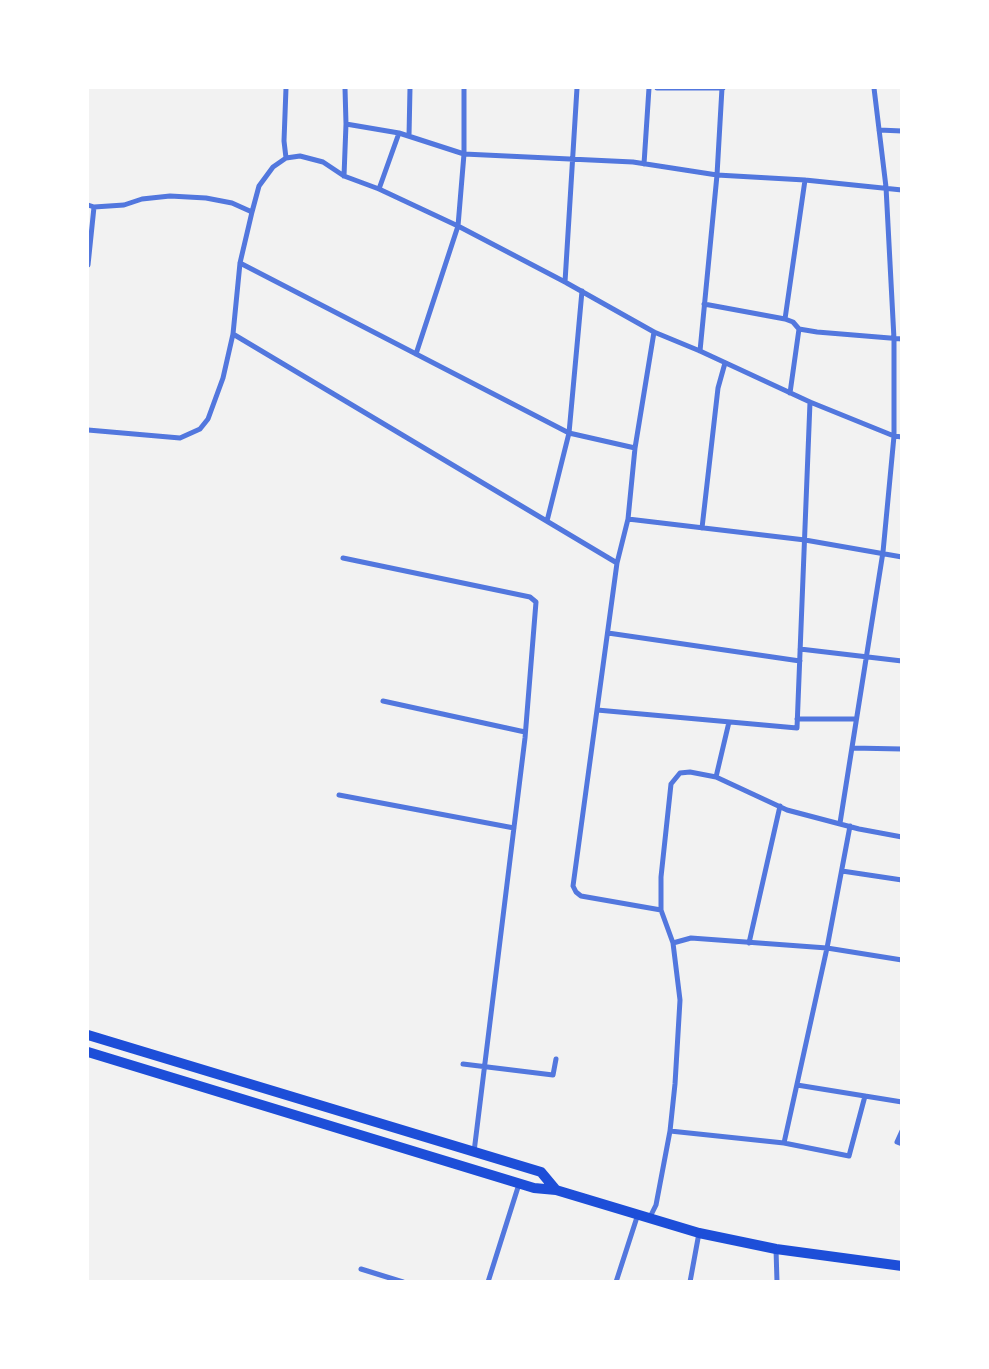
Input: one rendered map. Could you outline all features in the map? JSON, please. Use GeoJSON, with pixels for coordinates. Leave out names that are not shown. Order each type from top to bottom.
{"type":"FeatureCollection","features":[{"type":"Feature","properties":{"kind":"main road"},"geometry":{"type":"LineString","coordinates":[[88,1035],[541,1172],[556,1190]]}},
{"type":"Feature","properties":{"kind":"main road"},"geometry":{"type":"LineString","coordinates":[[88,1052],[519,1184],[534,1188],[556,1190],[650,1216],[699,1233],[776,1249],[902,1266]]}},
{"type":"Feature","properties":{"kind":"street"},"geometry":{"type":"LineString","coordinates":[[286,88],[284,141],[286,158]]}},
{"type":"Feature","properties":{"kind":"street"},"geometry":{"type":"LineString","coordinates":[[344,176],[345,88]]}},
{"type":"Feature","properties":{"kind":"street"},"geometry":{"type":"LineString","coordinates":[[409,136],[410,88]]}},
{"type":"Feature","properties":{"kind":"street"},"geometry":{"type":"LineString","coordinates":[[416,354],[458,226],[464,154],[464,88]]}},
{"type":"Feature","properties":{"kind":"street"},"geometry":{"type":"LineString","coordinates":[[565,282],[578,88]]}},
{"type":"Feature","properties":{"kind":"street"},"geometry":{"type":"LineString","coordinates":[[644,164],[649,88]]}},
{"type":"Feature","properties":{"kind":"street"},"geometry":{"type":"LineString","coordinates":[[656,88],[722,88],[717,175],[700,351]]}},
{"type":"Feature","properties":{"kind":"street"},"geometry":{"type":"LineString","coordinates":[[840,823],[883,552],[894,436],[894,339],[886,187],[874,88]]}},
{"type":"Feature","properties":{"kind":"street"},"geometry":{"type":"LineString","coordinates":[[346,124],[399,133],[464,154],[644,164],[717,175],[805,180],[902,190]]}},
{"type":"Feature","properties":{"kind":"street"},"geometry":{"type":"LineString","coordinates":[[879,130],[902,132]]}},
{"type":"Feature","properties":{"kind":"street"},"geometry":{"type":"LineString","coordinates":[[379,189],[399,133]]}},
{"type":"Feature","properties":{"kind":"street"},"geometry":{"type":"LineString","coordinates":[[88,430],[180,438],[200,429],[208,419],[223,378],[233,334],[240,263],[259,186],[273,167],[286,158],[300,156],[323,162],[344,176],[379,189],[458,226],[582,291],[654,332],[810,402],[902,438]]}},
{"type":"Feature","properties":{"kind":"street"},"geometry":{"type":"LineString","coordinates":[[785,319],[805,180]]}},
{"type":"Feature","properties":{"kind":"street"},"geometry":{"type":"LineString","coordinates":[[88,205],[94,207],[124,205],[142,199],[170,196],[206,198],[232,203],[252,212]]}},
{"type":"Feature","properties":{"kind":"street"},"geometry":{"type":"LineString","coordinates":[[88,265],[94,207]]}},
{"type":"Feature","properties":{"kind":"street"},"geometry":{"type":"LineString","coordinates":[[240,263],[569,433],[635,448]]}},
{"type":"Feature","properties":{"kind":"street"},"geometry":{"type":"LineString","coordinates":[[547,521],[569,433],[582,291]]}},
{"type":"Feature","properties":{"kind":"street"},"geometry":{"type":"LineString","coordinates":[[704,304],[785,319],[793,322],[799,329],[894,339],[902,338]]}},
{"type":"Feature","properties":{"kind":"street"},"geometry":{"type":"LineString","coordinates":[[790,392],[799,329]]}},
{"type":"Feature","properties":{"kind":"street"},"geometry":{"type":"LineString","coordinates":[[654,332],[635,448],[628,519],[617,563],[573,886],[581,896],[662,910]]}},
{"type":"Feature","properties":{"kind":"street"},"geometry":{"type":"LineString","coordinates":[[233,334],[617,563]]}},
{"type":"Feature","properties":{"kind":"street"},"geometry":{"type":"LineString","coordinates":[[702,528],[718,388],[725,363]]}},
{"type":"Feature","properties":{"kind":"street"},"geometry":{"type":"LineString","coordinates":[[597,710],[797,728],[810,402]]}},
{"type":"Feature","properties":{"kind":"street"},"geometry":{"type":"LineString","coordinates":[[628,519],[805,540],[883,552],[902,557]]}},
{"type":"Feature","properties":{"kind":"street"},"geometry":{"type":"LineString","coordinates":[[343,558],[530,597],[536,602],[525,732],[474,1152]]}},
{"type":"Feature","properties":{"kind":"street"},"geometry":{"type":"LineString","coordinates":[[608,633],[800,661]]}},
{"type":"Feature","properties":{"kind":"street"},"geometry":{"type":"LineString","coordinates":[[800,649],[902,661]]}},
{"type":"Feature","properties":{"kind":"street"},"geometry":{"type":"LineString","coordinates":[[383,701],[525,732]]}},
{"type":"Feature","properties":{"kind":"street"},"geometry":{"type":"LineString","coordinates":[[797,719],[856,719]]}},
{"type":"Feature","properties":{"kind":"street"},"geometry":{"type":"LineString","coordinates":[[716,777],[729,722]]}},
{"type":"Feature","properties":{"kind":"street"},"geometry":{"type":"LineString","coordinates":[[852,748],[902,749]]}},
{"type":"Feature","properties":{"kind":"street"},"geometry":{"type":"LineString","coordinates":[[650,1216],[656,1205],[670,1132],[680,1000],[673,944],[662,910],[661,877],[670,784],[680,773],[690,772],[716,777],[780,806],[850,826],[902,837]]}},
{"type":"Feature","properties":{"kind":"street"},"geometry":{"type":"LineString","coordinates":[[339,795],[514,828]]}},
{"type":"Feature","properties":{"kind":"street"},"geometry":{"type":"LineString","coordinates":[[749,943],[780,806]]}},
{"type":"Feature","properties":{"kind":"street"},"geometry":{"type":"LineString","coordinates":[[784,1143],[827,948],[850,826]]}},
{"type":"Feature","properties":{"kind":"street"},"geometry":{"type":"LineString","coordinates":[[842,871],[902,880]]}},
{"type":"Feature","properties":{"kind":"street"},"geometry":{"type":"LineString","coordinates":[[673,944],[691,938],[827,948],[902,960]]}},
{"type":"Feature","properties":{"kind":"street"},"geometry":{"type":"LineString","coordinates":[[463,1064],[553,1075],[556,1059]]}},
{"type":"Feature","properties":{"kind":"street"},"geometry":{"type":"LineString","coordinates":[[797,1085],[902,1102]]}},
{"type":"Feature","properties":{"kind":"street"},"geometry":{"type":"LineString","coordinates":[[670,1132],[784,1143],[850,1156],[864,1096]]}},
{"type":"Feature","properties":{"kind":"street"},"geometry":{"type":"LineString","coordinates":[[902,1131],[897,1142],[902,1144]]}},
{"type":"Feature","properties":{"kind":"street"},"geometry":{"type":"LineString","coordinates":[[488,1282],[519,1184]]}},
{"type":"Feature","properties":{"kind":"street"},"geometry":{"type":"LineString","coordinates":[[616,1282],[638,1213]]}},
{"type":"Feature","properties":{"kind":"street"},"geometry":{"type":"LineString","coordinates":[[690,1282],[699,1233]]}},
{"type":"Feature","properties":{"kind":"street"},"geometry":{"type":"LineString","coordinates":[[776,1249],[777,1282]]}},
{"type":"Feature","properties":{"kind":"street"},"geometry":{"type":"LineString","coordinates":[[361,1269],[401,1281]]}}]}
